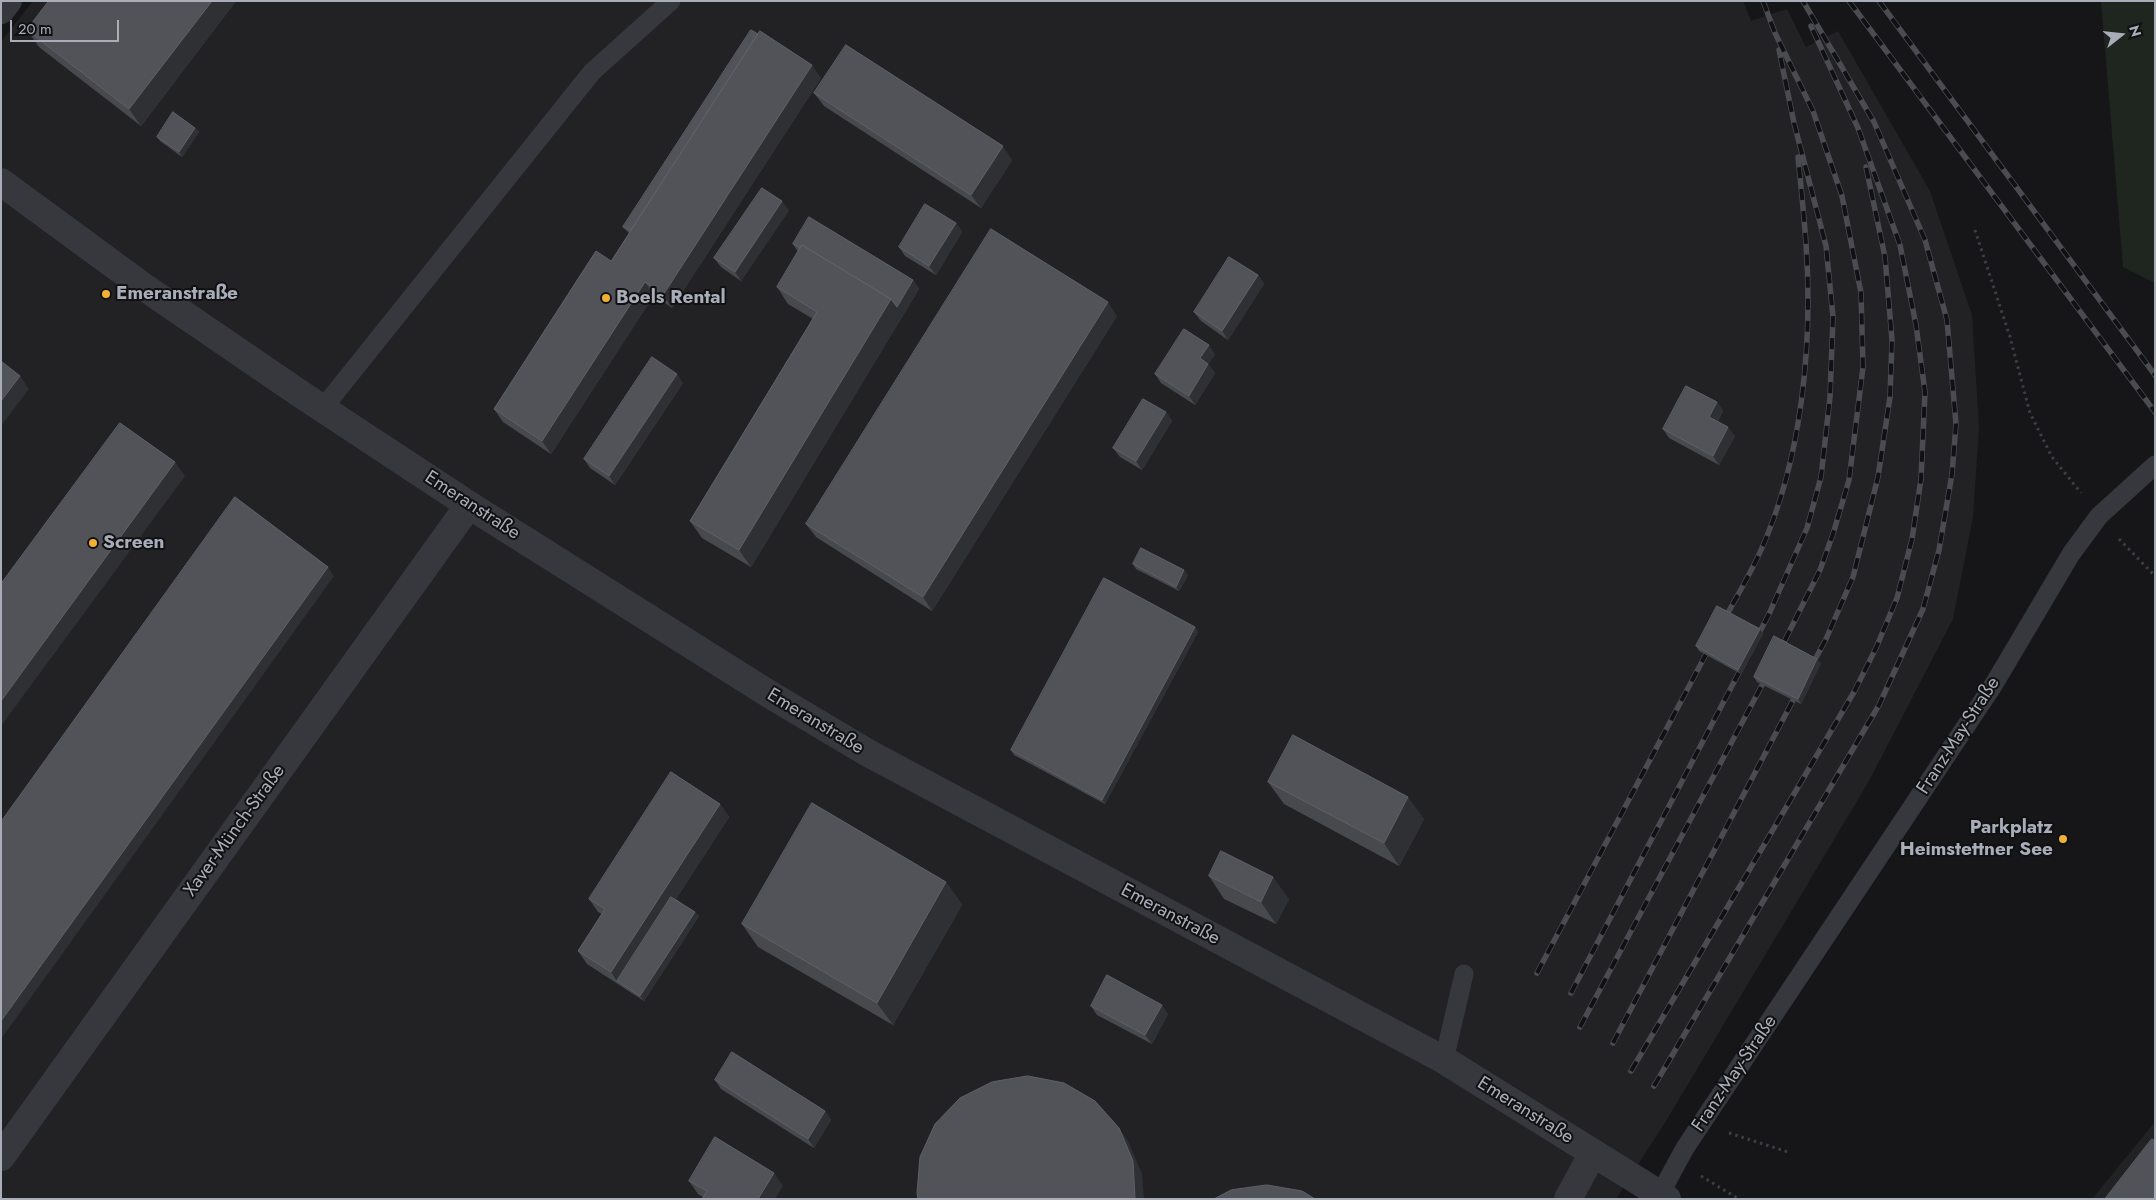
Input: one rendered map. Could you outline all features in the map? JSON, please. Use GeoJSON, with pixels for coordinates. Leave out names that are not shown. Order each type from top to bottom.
{"type":"FeatureCollection","features":[{"type":"Feature","properties":{"kind":"street"},"geometry":{"type":"LineString","coordinates":[[1,10],[8,1]]}},
{"type":"Feature","properties":{"kind":"street","name":"Emeranstraße"},"geometry":{"type":"LineString","coordinates":[[1,182],[144,287],[323,408],[469,505],[769,694],[868,753],[1444,1060],[1663,1196]]}},
{"type":"Feature","properties":{"kind":"street","name":"Xaver-Münch-Straße"},"geometry":{"type":"LineString","coordinates":[[1,1157],[469,505]]}},
{"type":"Feature","properties":{"kind":"street"},"geometry":{"type":"LineString","coordinates":[[1568,1199],[1593,1153]]}},
{"type":"Feature","properties":{"kind":"lane"},"geometry":{"type":"LineString","coordinates":[[323,408],[592,72],[671,1]]}},
{"type":"Feature","properties":{"kind":"lane","name":"Franz-May-Straße"},"geometry":{"type":"LineString","coordinates":[[1663,1196],[1678,1162],[1701,1124],[1989,692],[2071,554],[2099,516],[2155,465]]}},
{"type":"Feature","properties":{"kind":"lane"},"geometry":{"type":"LineString","coordinates":[[1444,1060],[1464,974]]}},
{"type":"Feature","properties":{"kind":"path"},"geometry":{"type":"LineString","coordinates":[[1975,230],[2010,337],[2030,413],[2052,457],[2099,516]]}},
{"type":"Feature","properties":{"kind":"path"},"geometry":{"type":"LineString","coordinates":[[2118,538],[2155,576]]}},
{"type":"Feature","properties":{"kind":"path"},"geometry":{"type":"LineString","coordinates":[[1701,1124],[1788,1152]]}},
{"type":"Feature","properties":{"kind":"path"},"geometry":{"type":"LineString","coordinates":[[1678,1162],[1739,1199]]}},
{"type":"Feature","properties":{"kind":"shaded area"},"geometry":{"type":"Polygon","coordinates":[[[33,1],[1743,1],[1751,21],[1787,9],[1806,47],[1838,31],[1930,191],[1972,315],[1979,427],[1973,517],[1953,619],[1869,781],[1666,1121],[1616,1199],[1,1199],[1,42],[33,1]]]}},
{"type":"Feature","properties":{"kind":"shaded area"},"geometry":{"type":"Polygon","coordinates":[[[2101,1],[2155,1],[2155,283],[2123,267],[2101,1]]]}},
{"type":"Feature","properties":{"kind":"shaded area"},"geometry":{"type":"Polygon","coordinates":[[[2155,1122],[2155,1199],[2092,1199],[2155,1122]]]}},
{"type":"Feature","properties":{"kind":"building"},"geometry":{"type":"Polygon","coordinates":[[[49,1],[212,1],[129,109],[27,30],[49,1]]]}},
{"type":"Feature","properties":{"kind":"building"},"geometry":{"type":"Polygon","coordinates":[[[751,30],[758,34],[630,231],[623,227],[751,30]]]}},
{"type":"Feature","properties":{"kind":"building"},"geometry":{"type":"Polygon","coordinates":[[[760,31],[812,65],[663,295],[645,282],[542,441],[494,409],[596,251],[611,261],[760,31]]]}},
{"type":"Feature","properties":{"kind":"building"},"geometry":{"type":"Polygon","coordinates":[[[846,45],[1003,146],[971,195],[814,93],[846,45]]]}},
{"type":"Feature","properties":{"kind":"building"},"geometry":{"type":"Polygon","coordinates":[[[173,112],[195,128],[179,152],[157,137],[173,112]]]}},
{"type":"Feature","properties":{"kind":"building"},"geometry":{"type":"Polygon","coordinates":[[[762,188],[782,201],[735,272],[714,258],[762,188]]]}},
{"type":"Feature","properties":{"kind":"building"},"geometry":{"type":"Polygon","coordinates":[[[925,204],[956,223],[929,266],[899,247],[925,204]]]}},
{"type":"Feature","properties":{"kind":"building"},"geometry":{"type":"Polygon","coordinates":[[[809,217],[913,280],[897,307],[891,299],[802,245],[800,248],[793,244],[809,217]]]}},
{"type":"Feature","properties":{"kind":"building"},"geometry":{"type":"Polygon","coordinates":[[[991,229],[1108,302],[923,597],[806,524],[991,229]]]}},
{"type":"Feature","properties":{"kind":"building"},"geometry":{"type":"Polygon","coordinates":[[[802,245],[891,299],[739,550],[690,521],[817,312],[777,287],[802,245]]]}},
{"type":"Feature","properties":{"kind":"building"},"geometry":{"type":"Polygon","coordinates":[[[1229,257],[1258,275],[1222,331],[1194,312],[1229,257]]]}},
{"type":"Feature","properties":{"kind":"building"},"geometry":{"type":"Polygon","coordinates":[[[1184,329],[1209,345],[1200,358],[1208,364],[1189,396],[1155,374],[1184,329]]]}},
{"type":"Feature","properties":{"kind":"building"},"geometry":{"type":"Polygon","coordinates":[[[652,357],[677,374],[609,476],[584,459],[652,357]]]}},
{"type":"Feature","properties":{"kind":"building"},"geometry":{"type":"Polygon","coordinates":[[[1,361],[20,376],[1,401],[1,361]]]}},
{"type":"Feature","properties":{"kind":"building"},"geometry":{"type":"Polygon","coordinates":[[[1686,386],[1717,402],[1709,417],[1728,427],[1713,456],[1663,429],[1686,386]]]}},
{"type":"Feature","properties":{"kind":"building"},"geometry":{"type":"Polygon","coordinates":[[[1143,399],[1166,412],[1136,461],[1113,448],[1143,399]]]}},
{"type":"Feature","properties":{"kind":"building","name":"Screen"},"geometry":{"type":"Polygon","coordinates":[[[120,423],[175,462],[1,701],[1,584],[120,423]]]}},
{"type":"Feature","properties":{"kind":"building"},"geometry":{"type":"Polygon","coordinates":[[[235,497],[328,567],[1,1021],[1,822],[235,497]]]}},
{"type":"Feature","properties":{"kind":"building"},"geometry":{"type":"Polygon","coordinates":[[[1141,548],[1184,570],[1176,587],[1133,564],[1141,548]]]}},
{"type":"Feature","properties":{"kind":"building"},"geometry":{"type":"Polygon","coordinates":[[[1104,578],[1195,627],[1102,800],[1011,750],[1104,578]]]}},
{"type":"Feature","properties":{"kind":"building"},"geometry":{"type":"Polygon","coordinates":[[[1717,606],[1760,629],[1738,670],[1696,646],[1717,606]]]}},
{"type":"Feature","properties":{"kind":"building"},"geometry":{"type":"Polygon","coordinates":[[[1774,636],[1817,659],[1798,699],[1754,677],[1774,636]]]}},
{"type":"Feature","properties":{"kind":"building"},"geometry":{"type":"Polygon","coordinates":[[[1293,735],[1408,797],[1384,843],[1268,782],[1293,735]]]}},
{"type":"Feature","properties":{"kind":"building"},"geometry":{"type":"Polygon","coordinates":[[[671,772],[720,804],[611,972],[578,951],[605,909],[589,899],[671,772]]]}},
{"type":"Feature","properties":{"kind":"building"},"geometry":{"type":"Polygon","coordinates":[[[812,803],[946,882],[877,1003],[742,924],[812,803]]]}},
{"type":"Feature","properties":{"kind":"building"},"geometry":{"type":"Polygon","coordinates":[[[1221,851],[1273,877],[1261,902],[1209,876],[1221,851]]]}},
{"type":"Feature","properties":{"kind":"building"},"geometry":{"type":"Polygon","coordinates":[[[671,897],[695,912],[640,996],[617,981],[671,897]]]}},
{"type":"Feature","properties":{"kind":"building"},"geometry":{"type":"Polygon","coordinates":[[[1107,975],[1162,1005],[1145,1035],[1091,1006],[1107,975]]]}},
{"type":"Feature","properties":{"kind":"building"},"geometry":{"type":"Polygon","coordinates":[[[732,1052],[825,1111],[808,1139],[715,1080],[732,1052]]]}},
{"type":"Feature","properties":{"kind":"building"},"geometry":{"type":"Polygon","coordinates":[[[1028,1076],[1064,1083],[1095,1101],[1119,1128],[1133,1161],[1135,1199],[918,1199],[920,1157],[935,1124],[960,1098],[992,1082],[1028,1076]]]}},
{"type":"Feature","properties":{"kind":"building"},"geometry":{"type":"Polygon","coordinates":[[[715,1137],[774,1173],[758,1199],[702,1199],[707,1191],[689,1181],[715,1137]]]}},
{"type":"Feature","properties":{"kind":"building"},"geometry":{"type":"Polygon","coordinates":[[[2152,1139],[2155,1141],[2155,1199],[2105,1199],[2152,1139]]]}},
{"type":"Feature","properties":{"kind":"building"},"geometry":{"type":"Polygon","coordinates":[[[1267,1185],[1302,1191],[1315,1199],[1214,1199],[1231,1190],[1267,1185]]]}},
{"type":"Feature","properties":{"kind":"railway"},"geometry":{"type":"LineString","coordinates":[[1763,1],[1775,33],[1813,111],[1842,196],[1861,293],[1863,367],[1849,480],[1820,570],[1778,654]]}},
{"type":"Feature","properties":{"kind":"railway"},"geometry":{"type":"LineString","coordinates":[[1654,1086],[1879,705],[1923,609],[1939,550],[1952,474],[1956,424],[1947,320],[1925,240],[1874,122],[1803,1]]}},
{"type":"Feature","properties":{"kind":"railway"},"geometry":{"type":"LineString","coordinates":[[1849,1],[2155,412]]}},
{"type":"Feature","properties":{"kind":"railway"},"geometry":{"type":"LineString","coordinates":[[1879,1],[2155,375]]}},
{"type":"Feature","properties":{"kind":"railway"},"geometry":{"type":"LineString","coordinates":[[1631,1071],[1854,692],[1876,648],[1897,598],[1912,539],[1921,479],[1925,392],[1916,325],[1900,245],[1858,128],[1811,26]]}},
{"type":"Feature","properties":{"kind":"railway"},"geometry":{"type":"LineString","coordinates":[[1754,643],[1807,528],[1821,477],[1830,397],[1833,317],[1826,246],[1794,123],[1779,50]]}},
{"type":"Feature","properties":{"kind":"railway"},"geometry":{"type":"LineString","coordinates":[[1722,624],[1757,559],[1775,515],[1795,439],[1806,360],[1808,321],[1808,282],[1798,157]]}},
{"type":"Feature","properties":{"kind":"railway"},"geometry":{"type":"LineString","coordinates":[[1810,669],[1826,639],[1853,577],[1878,477],[1890,397],[1892,340],[1885,257],[1866,167]]}},
{"type":"Feature","properties":{"kind":"railway"},"geometry":{"type":"LineString","coordinates":[[1537,973],[1713,641]]}},
{"type":"Feature","properties":{"kind":"railway"},"geometry":{"type":"LineString","coordinates":[[1571,993],[1745,661]]}},
{"type":"Feature","properties":{"kind":"railway"},"geometry":{"type":"LineString","coordinates":[[1580,1027],[1769,672]]}},
{"type":"Feature","properties":{"kind":"railway"},"geometry":{"type":"LineString","coordinates":[[1613,1043],[1799,689]]}},
{"type":"Feature","properties":{"kind":"place","name":"Emeranstraße"},"geometry":{"type":"Point","coordinates":[106,294]}},
{"type":"Feature","properties":{"kind":"place","name":"Boels Rental"},"geometry":{"type":"Point","coordinates":[606,298]}},
{"type":"Feature","properties":{"kind":"place","name":"Screen"},"geometry":{"type":"Point","coordinates":[93,543]}},
{"type":"Feature","properties":{"kind":"place","name":"Parkplatz Heimstettner See"},"geometry":{"type":"Point","coordinates":[2063,839]}}]}
